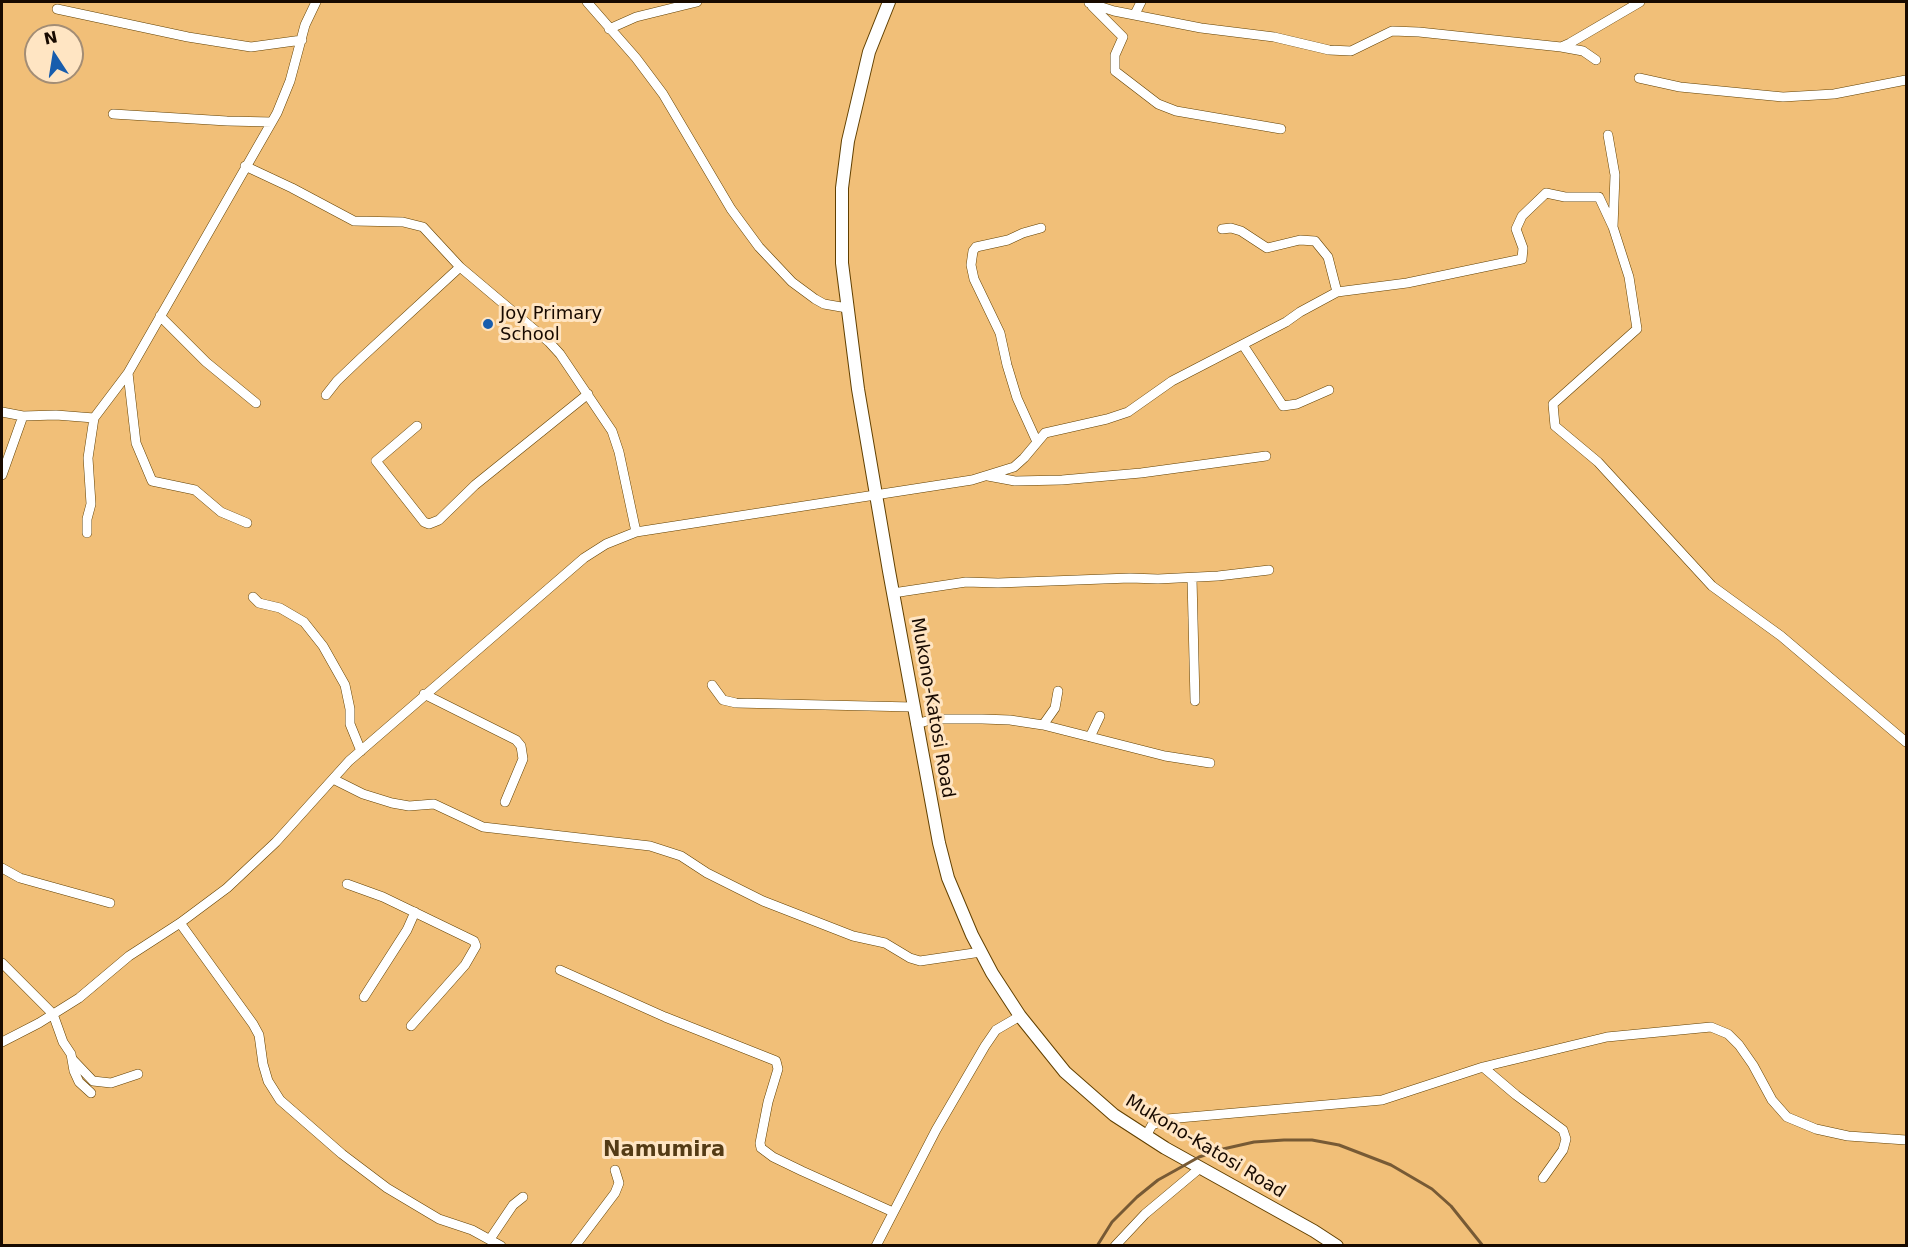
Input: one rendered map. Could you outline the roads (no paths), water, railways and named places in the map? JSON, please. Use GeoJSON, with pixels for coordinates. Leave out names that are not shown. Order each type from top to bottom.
{"type":"FeatureCollection","features":[{"type":"Feature","properties":{"kind":"main road","name":"Mukono-Katosi Road"},"geometry":{"type":"LineString","coordinates":[[889,2],[869,52],[848,141],[842,188],[841,234],[858,389],[916,724],[948,878],[981,952],[1020,1016],[1065,1072],[1114,1115],[1146,1136],[1337,1245]]}},
{"type":"Feature","properties":{"kind":"street"},"geometry":{"type":"LineString","coordinates":[[87,533],[87,519],[91,504],[88,458],[94,418],[128,373],[272,122],[290,81],[314,2]]}},
{"type":"Feature","properties":{"kind":"street"},"geometry":{"type":"LineString","coordinates":[[587,2],[636,58],[663,94],[731,209],[759,247],[792,282],[815,299],[824,304],[848,308]]}},
{"type":"Feature","properties":{"kind":"street"},"geometry":{"type":"LineString","coordinates":[[609,28],[676,4],[697,2]]}},
{"type":"Feature","properties":{"kind":"street"},"geometry":{"type":"LineString","coordinates":[[1087,2],[1114,11],[1201,28],[1274,37],[1329,50],[1351,51],[1392,31],[1561,47],[1583,51],[1596,60]]}},
{"type":"Feature","properties":{"kind":"street"},"geometry":{"type":"LineString","coordinates":[[1087,2],[1123,36],[1115,55],[1115,71],[1158,104],[1176,111],[1281,129]]}},
{"type":"Feature","properties":{"kind":"street"},"geometry":{"type":"LineString","coordinates":[[1135,14],[1141,2]]}},
{"type":"Feature","properties":{"kind":"street"},"geometry":{"type":"LineString","coordinates":[[1561,47],[1640,2]]}},
{"type":"Feature","properties":{"kind":"street"},"geometry":{"type":"LineString","coordinates":[[57,9],[188,37],[251,47],[302,40]]}},
{"type":"Feature","properties":{"kind":"street"},"geometry":{"type":"LineString","coordinates":[[1639,78],[1680,87],[1783,98],[1834,94],[1906,80]]}},
{"type":"Feature","properties":{"kind":"street"},"geometry":{"type":"LineString","coordinates":[[113,114],[216,121],[272,122]]}},
{"type":"Feature","properties":{"kind":"street"},"geometry":{"type":"LineString","coordinates":[[1608,135],[1615,175],[1613,227]]}},
{"type":"Feature","properties":{"kind":"street"},"geometry":{"type":"LineString","coordinates":[[245,166],[354,221],[403,222],[423,227],[460,267],[549,342],[561,354],[607,421],[619,452],[636,532]]}},
{"type":"Feature","properties":{"kind":"street"},"geometry":{"type":"LineString","coordinates":[[2,1042],[79,998],[129,956],[180,923],[227,888],[254,864],[361,751],[424,694],[584,558],[618,538],[636,532],[972,480],[1014,467],[1046,433],[1128,412],[1172,381],[1243,345],[1336,292],[1418,281],[1522,259],[1523,248],[1515,229],[1522,216],[1546,194],[1599,197],[1613,227],[1629,277],[1637,329],[1553,404],[1555,426],[1598,462],[1712,586],[1781,636],[1906,742]]}},
{"type":"Feature","properties":{"kind":"street"},"geometry":{"type":"LineString","coordinates":[[1037,442],[1017,398],[1000,333],[974,279],[971,265],[973,251],[976,248],[1041,228]]}},
{"type":"Feature","properties":{"kind":"street"},"geometry":{"type":"LineString","coordinates":[[1222,229],[1231,228],[1241,231],[1267,248],[1300,240],[1315,241],[1328,257],[1336,292]]}},
{"type":"Feature","properties":{"kind":"street"},"geometry":{"type":"LineString","coordinates":[[327,395],[337,381],[460,267]]}},
{"type":"Feature","properties":{"kind":"street"},"geometry":{"type":"LineString","coordinates":[[160,316],[206,362],[256,403]]}},
{"type":"Feature","properties":{"kind":"street"},"geometry":{"type":"LineString","coordinates":[[1243,345],[1283,406],[1297,404],[1329,390]]}},
{"type":"Feature","properties":{"kind":"street"},"geometry":{"type":"LineString","coordinates":[[128,373],[136,443],[152,481],[195,490],[221,512],[248,523]]}},
{"type":"Feature","properties":{"kind":"street"},"geometry":{"type":"LineString","coordinates":[[417,426],[376,461],[424,522],[429,524],[439,520],[475,485],[588,394]]}},
{"type":"Feature","properties":{"kind":"street"},"geometry":{"type":"LineString","coordinates":[[2,412],[23,416],[56,415],[94,418]]}},
{"type":"Feature","properties":{"kind":"street"},"geometry":{"type":"LineString","coordinates":[[2,475],[23,416]]}},
{"type":"Feature","properties":{"kind":"street"},"geometry":{"type":"LineString","coordinates":[[986,476],[1015,481],[1062,480],[1141,473],[1266,456]]}},
{"type":"Feature","properties":{"kind":"street"},"geometry":{"type":"LineString","coordinates":[[893,593],[966,582],[1192,578],[1269,570]]}},
{"type":"Feature","properties":{"kind":"street"},"geometry":{"type":"LineString","coordinates":[[1192,578],[1195,701]]}},
{"type":"Feature","properties":{"kind":"street"},"geometry":{"type":"LineString","coordinates":[[253,597],[259,603],[280,608],[304,621],[323,645],[345,684],[350,709],[350,724],[361,751]]}},
{"type":"Feature","properties":{"kind":"street"},"geometry":{"type":"LineString","coordinates":[[712,685],[723,700],[736,703],[913,707]]}},
{"type":"Feature","properties":{"kind":"street"},"geometry":{"type":"LineString","coordinates":[[1043,725],[1054,708],[1058,691]]}},
{"type":"Feature","properties":{"kind":"street"},"geometry":{"type":"LineString","coordinates":[[424,694],[516,740],[521,746],[523,759],[506,802]]}},
{"type":"Feature","properties":{"kind":"street"},"geometry":{"type":"LineString","coordinates":[[1090,737],[1100,716]]}},
{"type":"Feature","properties":{"kind":"street"},"geometry":{"type":"LineString","coordinates":[[916,724],[934,719],[1010,720],[1043,725],[1165,756],[1210,763]]}},
{"type":"Feature","properties":{"kind":"street"},"geometry":{"type":"LineString","coordinates":[[333,779],[363,794],[392,803],[409,806],[434,804],[483,827],[650,846],[681,856],[707,873],[763,901],[854,936],[885,943],[910,958],[920,961],[981,952]]}},
{"type":"Feature","properties":{"kind":"street"},"geometry":{"type":"LineString","coordinates":[[2,868],[20,878],[110,903]]}},
{"type":"Feature","properties":{"kind":"street"},"geometry":{"type":"LineString","coordinates":[[347,884],[415,912],[474,941],[476,946],[465,965],[411,1026]]}},
{"type":"Feature","properties":{"kind":"street"},"geometry":{"type":"LineString","coordinates":[[364,998],[407,930],[415,912]]}},
{"type":"Feature","properties":{"kind":"street"},"geometry":{"type":"LineString","coordinates":[[180,923],[253,1024],[259,1035],[262,1064],[268,1081],[280,1100],[342,1154],[387,1188],[439,1219],[472,1230],[501,1245]]}},
{"type":"Feature","properties":{"kind":"street"},"geometry":{"type":"LineString","coordinates":[[2,963],[53,1014],[59,1033],[73,1060],[93,1081],[111,1083],[138,1074]]}},
{"type":"Feature","properties":{"kind":"street"},"geometry":{"type":"LineString","coordinates":[[560,970],[665,1017],[776,1061],[778,1069],[768,1102],[761,1148],[773,1157],[893,1212]]}},
{"type":"Feature","properties":{"kind":"street"},"geometry":{"type":"LineString","coordinates":[[876,1245],[936,1130],[985,1046],[996,1030],[1020,1016]]}},
{"type":"Feature","properties":{"kind":"street"},"geometry":{"type":"LineString","coordinates":[[1146,1136],[1152,1125],[1167,1119],[1382,1100],[1483,1067],[1607,1037],[1711,1027],[1728,1034],[1739,1045],[1772,1100],[1787,1117],[1816,1129],[1848,1136],[1906,1140]]}},
{"type":"Feature","properties":{"kind":"street"},"geometry":{"type":"LineString","coordinates":[[73,1060],[74,1071],[79,1082],[91,1093]]}},
{"type":"Feature","properties":{"kind":"street"},"geometry":{"type":"LineString","coordinates":[[1483,1067],[1563,1130],[1566,1139],[1563,1150],[1544,1178]]}},
{"type":"Feature","properties":{"kind":"street"},"geometry":{"type":"LineString","coordinates":[[1115,1245],[1145,1214],[1200,1168]]}},
{"type":"Feature","properties":{"kind":"street"},"geometry":{"type":"LineString","coordinates":[[575,1245],[615,1193],[619,1183],[615,1170]]}},
{"type":"Feature","properties":{"kind":"street"},"geometry":{"type":"LineString","coordinates":[[490,1239],[513,1205],[523,1197]]}},
{"type":"Feature","properties":{"kind":"railway"},"geometry":{"type":"LineString","coordinates":[[1097,1246],[1112,1222],[1158,1180],[1199,1157],[1223,1149],[1254,1142],[1284,1140],[1312,1140],[1339,1145],[1391,1165],[1432,1189],[1451,1206],[1483,1246]]}},
{"type":"Feature","properties":{"kind":"place","name":"Joy Primary School"},"geometry":{"type":"Point","coordinates":[488,324]}},
{"type":"Feature","properties":{"kind":"district","name":"Namumira"},"geometry":{"type":"Point","coordinates":[664,1151]}}]}
